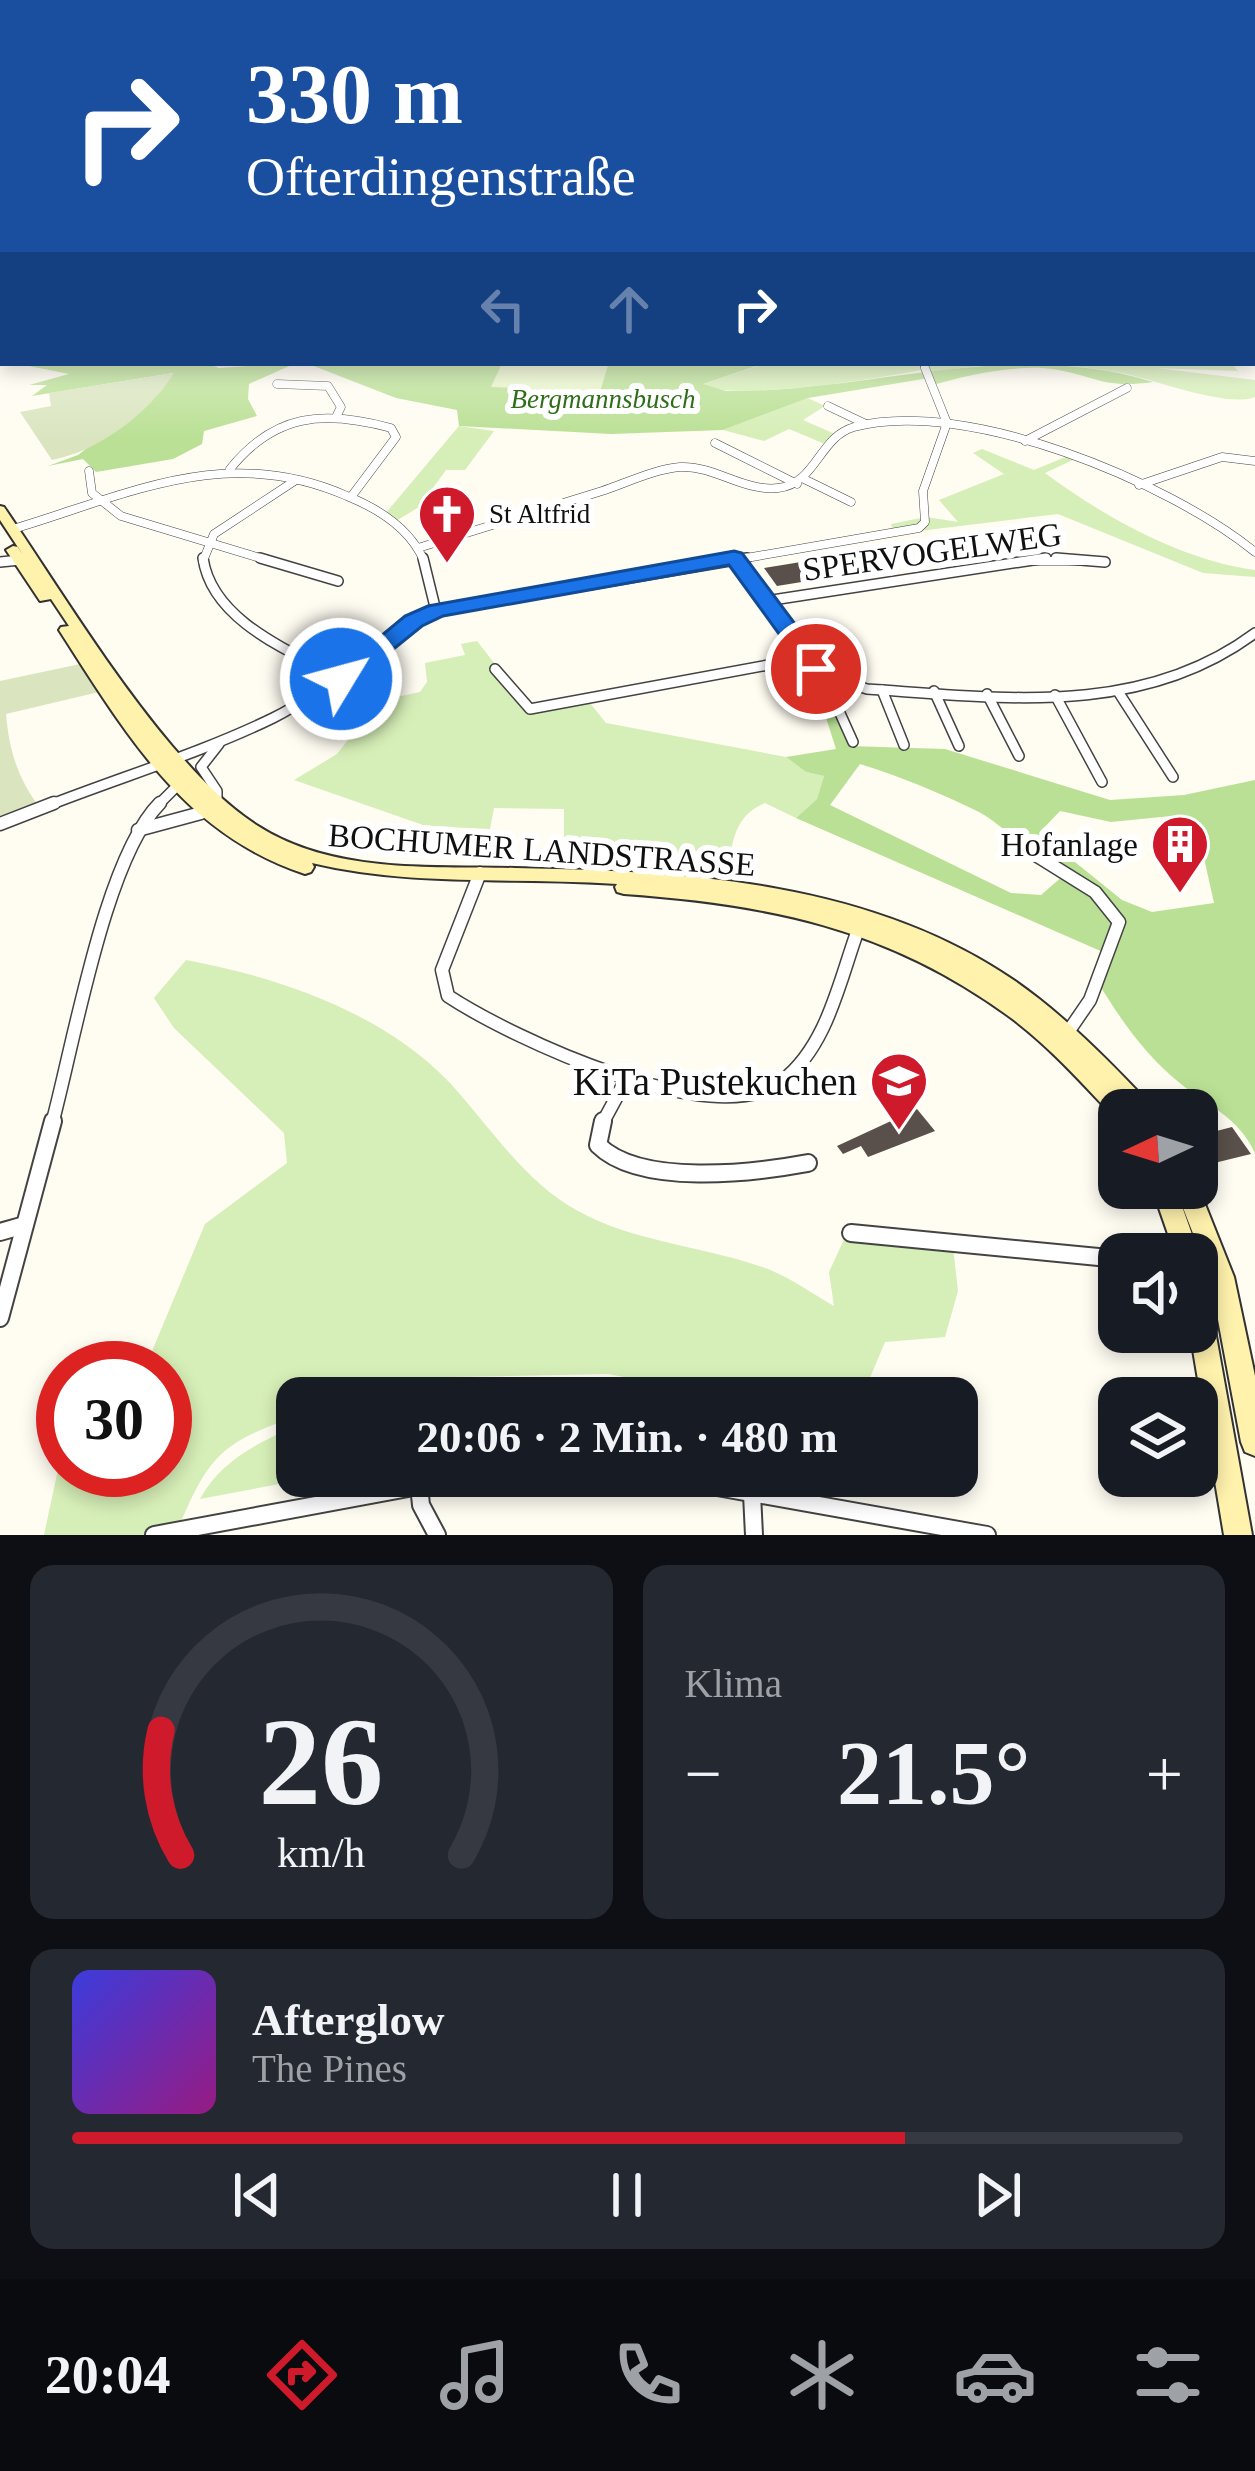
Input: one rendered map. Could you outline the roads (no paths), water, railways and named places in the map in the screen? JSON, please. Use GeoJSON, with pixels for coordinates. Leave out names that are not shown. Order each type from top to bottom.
{"type":"FeatureCollection","features":[{"type":"Feature","properties":{"kind":"main road","name":"BOCHUMER LANDSTRASSE"},"geometry":{"type":"LineString","coordinates":[[0,510],[20,560],[167,761],[209,807]]}},
{"type":"Feature","properties":{"kind":"main road","name":"BOCHUMER LANDSTRASSE"},"geometry":{"type":"LineString","coordinates":[[6,529],[111,675],[167,761],[176,787],[250,830],[313,857],[478,879],[740,896],[859,927],[910,946],[981,983],[1064,1037],[1105,1089]]}},
{"type":"Feature","properties":{"kind":"main road","name":"BOCHUMER LANDSTRASSE"},"geometry":{"type":"LineString","coordinates":[[478,879],[659,876],[740,885],[822,903],[962,958],[1064,1037],[1119,1089]]}},
{"type":"Feature","properties":{"kind":"main road"},"geometry":{"type":"LineString","coordinates":[[1218,1305],[1255,1442]]}},
{"type":"Feature","properties":{"kind":"main road"},"geometry":{"type":"LineString","coordinates":[[1207,1353],[1238,1535]]}},
{"type":"Feature","properties":{"kind":"street"},"geometry":{"type":"LineString","coordinates":[[0,824],[224,740],[341,679],[413,621],[436,610],[900,533],[924,523],[925,483],[947,423],[924,366]]}},
{"type":"Feature","properties":{"kind":"street"},"geometry":{"type":"LineString","coordinates":[[278,384],[328,386],[341,407],[337,415]]}},
{"type":"Feature","properties":{"kind":"street"},"geometry":{"type":"LineString","coordinates":[[1025,441],[1127,388]]}},
{"type":"Feature","properties":{"kind":"street"},"geometry":{"type":"LineString","coordinates":[[828,406],[866,424]]}},
{"type":"Feature","properties":{"kind":"street"},"geometry":{"type":"LineString","coordinates":[[230,469],[287,419],[308,413],[337,415],[396,431],[351,497]]}},
{"type":"Feature","properties":{"kind":"street"},"geometry":{"type":"LineString","coordinates":[[418,548],[677,467],[702,468],[756,488],[801,481],[830,438],[866,424],[947,423],[1025,441],[1139,484],[1213,520],[1255,553]]}},
{"type":"Feature","properties":{"kind":"street"},"geometry":{"type":"LineString","coordinates":[[715,443],[851,502]]}},
{"type":"Feature","properties":{"kind":"street"},"geometry":{"type":"LineString","coordinates":[[1139,484],[1218,458],[1255,460]]}},
{"type":"Feature","properties":{"kind":"street"},"geometry":{"type":"LineString","coordinates":[[6,529],[230,469],[296,480],[351,497],[393,519],[418,548],[436,610]]}},
{"type":"Feature","properties":{"kind":"street"},"geometry":{"type":"LineString","coordinates":[[89,471],[87,486],[103,504],[129,519],[338,581]]}},
{"type":"Feature","properties":{"kind":"street"},"geometry":{"type":"LineString","coordinates":[[296,480],[207,542],[202,559],[206,575],[232,613],[341,679]]}},
{"type":"Feature","properties":{"kind":"street","name":"SPERVOGELWEG"},"geometry":{"type":"LineString","coordinates":[[766,601],[1050,557],[1106,562]]}},
{"type":"Feature","properties":{"kind":"street"},"geometry":{"type":"LineString","coordinates":[[734,558],[806,658],[840,682],[882,689],[1119,693],[1191,676],[1255,632]]}},
{"type":"Feature","properties":{"kind":"street"},"geometry":{"type":"LineString","coordinates":[[0,562],[20,560]]}},
{"type":"Feature","properties":{"kind":"street"},"geometry":{"type":"LineString","coordinates":[[495,669],[530,709],[806,658]]}},
{"type":"Feature","properties":{"kind":"street"},"geometry":{"type":"LineString","coordinates":[[840,682],[837,705],[853,742]]}},
{"type":"Feature","properties":{"kind":"street"},"geometry":{"type":"LineString","coordinates":[[882,689],[904,745]]}},
{"type":"Feature","properties":{"kind":"street"},"geometry":{"type":"LineString","coordinates":[[934,692],[959,746]]}},
{"type":"Feature","properties":{"kind":"street"},"geometry":{"type":"LineString","coordinates":[[1119,693],[1174,777]]}},
{"type":"Feature","properties":{"kind":"street"},"geometry":{"type":"LineString","coordinates":[[987,694],[1018,756]]}},
{"type":"Feature","properties":{"kind":"street"},"geometry":{"type":"LineString","coordinates":[[1055,695],[1102,782]]}},
{"type":"Feature","properties":{"kind":"street"},"geometry":{"type":"LineString","coordinates":[[138,830],[209,807],[217,791],[201,767],[224,740]]}},
{"type":"Feature","properties":{"kind":"street"},"geometry":{"type":"LineString","coordinates":[[0,1318],[119,874],[138,830],[176,787]]}},
{"type":"Feature","properties":{"kind":"street"},"geometry":{"type":"LineString","coordinates":[[1034,854],[1095,892],[1119,922],[1104,971],[1064,1037]]}},
{"type":"Feature","properties":{"kind":"street"},"geometry":{"type":"LineString","coordinates":[[478,879],[442,970],[448,995],[460,1007],[697,1097],[743,1096],[781,1082],[812,1045],[859,927]]}},
{"type":"Feature","properties":{"kind":"street"},"geometry":{"type":"LineString","coordinates":[[629,1074],[598,1131],[598,1145],[607,1154],[681,1173],[749,1176],[808,1163]]}},
{"type":"Feature","properties":{"kind":"street"},"geometry":{"type":"LineString","coordinates":[[0,1232],[21,1226]]}},
{"type":"Feature","properties":{"kind":"street"},"geometry":{"type":"LineString","coordinates":[[851,1233],[1098,1257]]}},
{"type":"Feature","properties":{"kind":"street"},"geometry":{"type":"LineString","coordinates":[[154,1535],[233,1528],[367,1497]]}},
{"type":"Feature","properties":{"kind":"street"},"geometry":{"type":"LineString","coordinates":[[420,1497],[437,1535]]}},
{"type":"Feature","properties":{"kind":"street"},"geometry":{"type":"LineString","coordinates":[[752,1497],[754,1535]]}},
{"type":"Feature","properties":{"kind":"street"},"geometry":{"type":"LineString","coordinates":[[769,1497],[987,1535]]}},
{"type":"Feature","properties":{"kind":"place","name":"St Altfrid"},"geometry":{"type":"Point","coordinates":[447,565]}},
{"type":"Feature","properties":{"kind":"place","name":"Hofanlage"},"geometry":{"type":"Point","coordinates":[1180,895]}},
{"type":"Feature","properties":{"kind":"place","name":"KiTa Pustekuchen"},"geometry":{"type":"Point","coordinates":[899,1132]}},
{"type":"Feature","properties":{"kind":"park label","name":"Bergmannsbusch"},"geometry":{"type":"Point","coordinates":[603,399]}}]}
